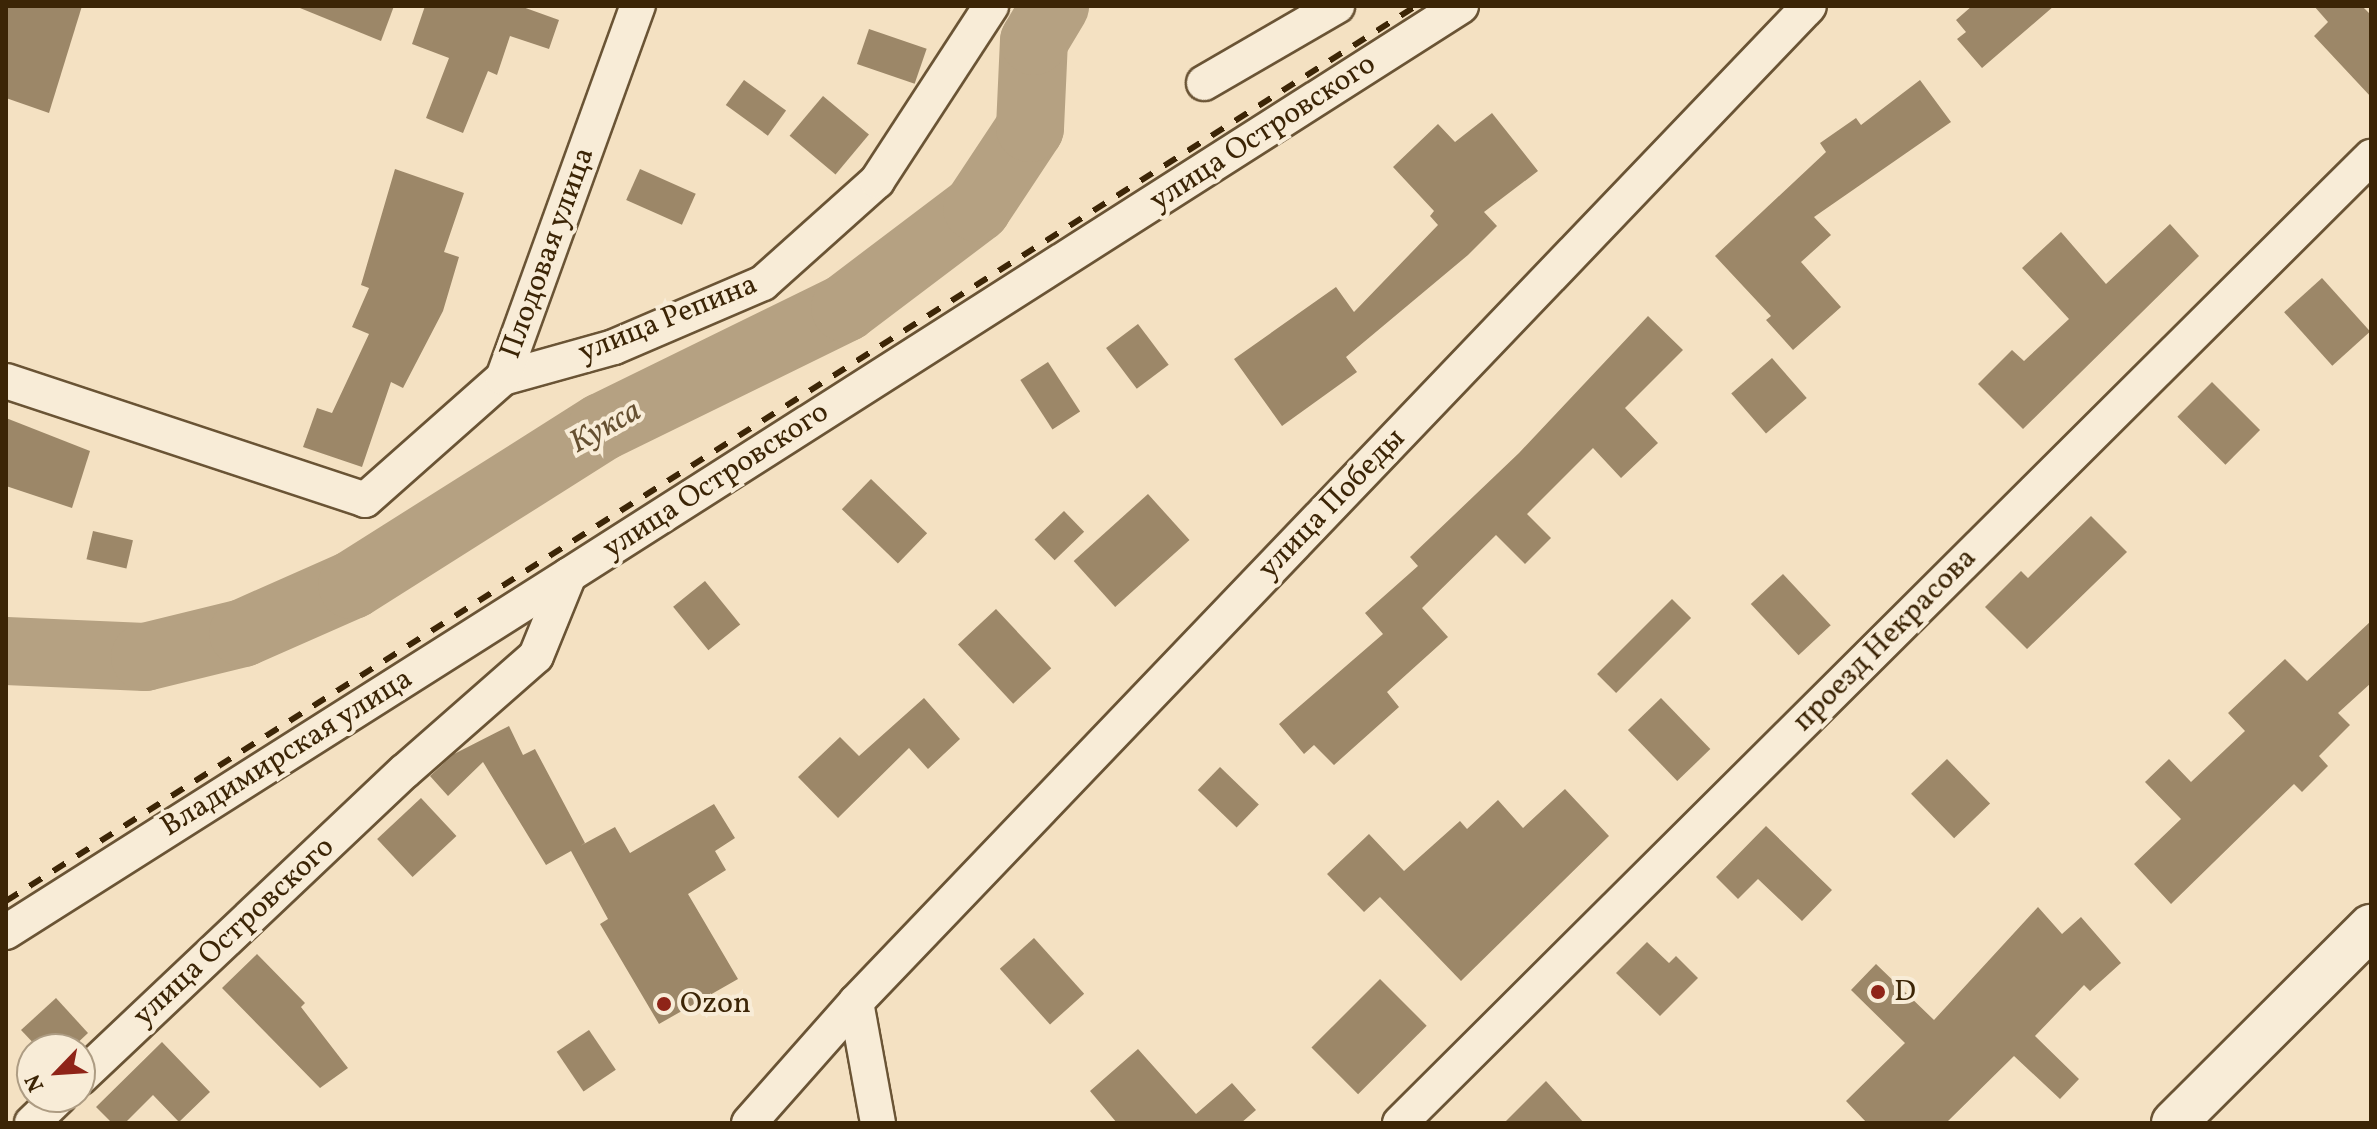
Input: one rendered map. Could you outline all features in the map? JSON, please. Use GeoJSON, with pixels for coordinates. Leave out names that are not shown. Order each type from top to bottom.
{"type":"FeatureCollection","features":[{"type":"Feature","properties":{"kind":"street","name":"Плодовая улица"},"geometry":{"type":"LineString","coordinates":[[6,381],[365,500],[503,378],[638,6]]}},
{"type":"Feature","properties":{"kind":"street","name":"улица Репина"},"geometry":{"type":"LineString","coordinates":[[503,378],[614,347],[763,283],[877,181],[991,6]]}},
{"type":"Feature","properties":{"kind":"street"},"geometry":{"type":"LineString","coordinates":[[1204,83],[1337,6]]}},
{"type":"Feature","properties":{"kind":"street","name":"улица Островского"},"geometry":{"type":"LineString","coordinates":[[96,1063],[405,771],[536,656],[569,575],[1461,6]]}},
{"type":"Feature","properties":{"kind":"street","name":"улица Победы"},"geometry":{"type":"LineString","coordinates":[[749,1123],[856,1002],[1809,6]]}},
{"type":"Feature","properties":{"kind":"street","name":"проезд Некрасова"},"geometry":{"type":"LineString","coordinates":[[1400,1123],[2371,157]]}},
{"type":"Feature","properties":{"kind":"street","name":"Владимирская улица"},"geometry":{"type":"LineString","coordinates":[[6,932],[569,575]]}},
{"type":"Feature","properties":{"kind":"street"},"geometry":{"type":"LineString","coordinates":[[2174,1123],[2371,927]]}},
{"type":"Feature","properties":{"kind":"street"},"geometry":{"type":"LineString","coordinates":[[856,1002],[878,1123]]}},
{"type":"Feature","properties":{"kind":"building"},"geometry":{"type":"Polygon","coordinates":[[[6,6],[82,6],[49,113],[6,98],[6,6]]]}},
{"type":"Feature","properties":{"kind":"building"},"geometry":{"type":"Polygon","coordinates":[[[295,6],[394,6],[381,41],[295,6]]]}},
{"type":"Feature","properties":{"kind":"building"},"geometry":{"type":"Polygon","coordinates":[[[425,6],[520,6],[559,20],[549,49],[510,36],[497,75],[488,71],[463,133],[426,118],[449,58],[412,44],[425,6]]]}},
{"type":"Feature","properties":{"kind":"building"},"geometry":{"type":"Polygon","coordinates":[[[1972,6],[2054,6],[1982,68],[1957,39],[1966,32],[1956,20],[1972,6]]]}},
{"type":"Feature","properties":{"kind":"building"},"geometry":{"type":"Polygon","coordinates":[[[2314,6],[2362,6],[2371,15],[2371,97],[2314,36],[2328,22],[2314,6]]]}},
{"type":"Feature","properties":{"kind":"building"},"geometry":{"type":"Polygon","coordinates":[[[869,29],[927,49],[915,84],[857,64],[869,29]]]}},
{"type":"Feature","properties":{"kind":"building"},"geometry":{"type":"Polygon","coordinates":[[[744,80],[786,111],[768,136],[726,105],[744,80]]]}},
{"type":"Feature","properties":{"kind":"building"},"geometry":{"type":"Polygon","coordinates":[[[1920,80],[1951,122],[1814,217],[1831,235],[1801,262],[1841,307],[1793,350],[1766,320],[1771,316],[1715,256],[1826,152],[1820,143],[1856,118],[1861,125],[1920,80]]]}},
{"type":"Feature","properties":{"kind":"building"},"geometry":{"type":"Polygon","coordinates":[[[823,96],[869,135],[836,174],[790,136],[823,96]]]}},
{"type":"Feature","properties":{"kind":"building"},"geometry":{"type":"Polygon","coordinates":[[[1492,113],[1538,171],[1484,212],[1497,226],[1468,255],[1346,357],[1357,372],[1282,426],[1234,359],[1336,287],[1354,312],[1438,225],[1430,216],[1434,211],[1393,167],[1438,124],[1455,142],[1492,113]]]}},
{"type":"Feature","properties":{"kind":"building"},"geometry":{"type":"Polygon","coordinates":[[[395,169],[464,193],[444,252],[459,257],[443,311],[403,388],[391,382],[362,467],[303,447],[317,408],[332,413],[369,334],[352,327],[369,288],[361,285],[395,169]]]}},
{"type":"Feature","properties":{"kind":"building"},"geometry":{"type":"Polygon","coordinates":[[[640,169],[696,194],[682,225],[626,200],[640,169]]]}},
{"type":"Feature","properties":{"kind":"building"},"geometry":{"type":"Polygon","coordinates":[[[2170,224],[2199,256],[2023,429],[1978,384],[2012,350],[2024,361],[2069,319],[2022,268],[2061,232],[2106,284],[2170,224]]]}},
{"type":"Feature","properties":{"kind":"building"},"geometry":{"type":"Polygon","coordinates":[[[2322,278],[2370,332],[2332,366],[2284,312],[2322,278]]]}},
{"type":"Feature","properties":{"kind":"building"},"geometry":{"type":"Polygon","coordinates":[[[1648,316],[1683,350],[1625,408],[1658,443],[1621,478],[1593,448],[1527,514],[1551,538],[1525,564],[1496,535],[1422,608],[1448,637],[1387,692],[1399,707],[1334,765],[1314,745],[1304,754],[1279,724],[1383,634],[1365,613],[1418,566],[1410,557],[1519,453],[1648,316]]]}},
{"type":"Feature","properties":{"kind":"building"},"geometry":{"type":"Polygon","coordinates":[[[1138,324],[1169,365],[1137,389],[1106,348],[1138,324]]]}},
{"type":"Feature","properties":{"kind":"building"},"geometry":{"type":"Polygon","coordinates":[[[1772,358],[1807,398],[1766,433],[1731,393],[1772,358]]]}},
{"type":"Feature","properties":{"kind":"building"},"geometry":{"type":"Polygon","coordinates":[[[1048,362],[1080,411],[1052,429],[1020,380],[1048,362]]]}},
{"type":"Feature","properties":{"kind":"building"},"geometry":{"type":"Polygon","coordinates":[[[2212,382],[2260,430],[2225,465],[2177,417],[2212,382]]]}},
{"type":"Feature","properties":{"kind":"building"},"geometry":{"type":"Polygon","coordinates":[[[6,418],[90,451],[72,508],[6,486],[6,418]]]}},
{"type":"Feature","properties":{"kind":"building"},"geometry":{"type":"Polygon","coordinates":[[[871,479],[927,533],[898,563],[842,509],[871,479]]]}},
{"type":"Feature","properties":{"kind":"building"},"geometry":{"type":"Polygon","coordinates":[[[1148,494],[1189,540],[1115,607],[1074,561],[1148,494]]]}},
{"type":"Feature","properties":{"kind":"building"},"geometry":{"type":"Polygon","coordinates":[[[1064,511],[1084,532],[1055,560],[1035,539],[1064,511]]]}},
{"type":"Feature","properties":{"kind":"building"},"geometry":{"type":"Polygon","coordinates":[[[2091,516],[2127,552],[2027,649],[1985,607],[2021,571],[2028,578],[2091,516]]]}},
{"type":"Feature","properties":{"kind":"building"},"geometry":{"type":"Polygon","coordinates":[[[93,531],[133,540],[126,568],[86,559],[93,531]]]}},
{"type":"Feature","properties":{"kind":"building"},"geometry":{"type":"Polygon","coordinates":[[[1783,574],[1831,625],[1799,655],[1751,604],[1783,574]]]}},
{"type":"Feature","properties":{"kind":"building"},"geometry":{"type":"Polygon","coordinates":[[[705,581],[740,625],[708,650],[673,607],[705,581]]]}},
{"type":"Feature","properties":{"kind":"building"},"geometry":{"type":"Polygon","coordinates":[[[1672,599],[1691,618],[1616,693],[1597,674],[1672,599]]]}},
{"type":"Feature","properties":{"kind":"building"},"geometry":{"type":"Polygon","coordinates":[[[996,609],[1051,668],[1013,704],[958,644],[996,609]]]}},
{"type":"Feature","properties":{"kind":"building"},"geometry":{"type":"Polygon","coordinates":[[[2371,621],[2371,683],[2338,713],[2350,725],[2319,756],[2328,766],[2302,792],[2294,784],[2171,904],[2134,864],[2181,819],[2145,782],[2169,759],[2191,782],[2245,731],[2228,713],[2285,659],[2307,681],[2371,621]]]}},
{"type":"Feature","properties":{"kind":"building"},"geometry":{"type":"Polygon","coordinates":[[[924,698],[960,739],[928,769],[909,748],[838,818],[798,777],[840,737],[859,756],[924,698]]]}},
{"type":"Feature","properties":{"kind":"building"},"geometry":{"type":"Polygon","coordinates":[[[1661,698],[1710,749],[1677,781],[1628,730],[1661,698]]]}},
{"type":"Feature","properties":{"kind":"building"},"geometry":{"type":"Polygon","coordinates":[[[509,726],[523,755],[535,749],[585,843],[580,846],[615,827],[630,853],[714,804],[735,838],[715,851],[726,870],[688,894],[738,979],[659,1024],[600,924],[608,919],[571,851],[546,865],[483,762],[448,796],[430,776],[454,754],[509,726]]]}},
{"type":"Feature","properties":{"kind":"building"},"geometry":{"type":"Polygon","coordinates":[[[1947,759],[1990,804],[1954,838],[1911,794],[1947,759]]]}},
{"type":"Feature","properties":{"kind":"building"},"geometry":{"type":"Polygon","coordinates":[[[1220,767],[1259,805],[1237,828],[1198,790],[1220,767]]]}},
{"type":"Feature","properties":{"kind":"building"},"geometry":{"type":"Polygon","coordinates":[[[1565,789],[1609,836],[1461,981],[1380,897],[1364,912],[1327,874],[1369,834],[1404,871],[1460,821],[1467,829],[1498,800],[1523,828],[1565,789]]]}},
{"type":"Feature","properties":{"kind":"building"},"geometry":{"type":"Polygon","coordinates":[[[421,798],[456,836],[413,877],[377,839],[421,798]]]}},
{"type":"Feature","properties":{"kind":"building"},"geometry":{"type":"Polygon","coordinates":[[[1766,826],[1832,890],[1802,921],[1758,879],[1738,899],[1716,877],[1766,826]]]}},
{"type":"Feature","properties":{"kind":"building"},"geometry":{"type":"Polygon","coordinates":[[[2038,907],[2062,934],[2081,917],[2121,963],[2090,991],[2084,985],[2035,1036],[2079,1079],[2060,1099],[2014,1056],[1946,1123],[1867,1123],[1846,1101],[1905,1043],[1851,990],[1876,964],[1934,1020],[2038,907]]]}},
{"type":"Feature","properties":{"kind":"building"},"geometry":{"type":"Polygon","coordinates":[[[1034,938],[1084,994],[1050,1025],[1000,969],[1034,938]]]}},
{"type":"Feature","properties":{"kind":"building"},"geometry":{"type":"Polygon","coordinates":[[[1647,942],[1669,963],[1676,956],[1698,978],[1660,1016],[1616,973],[1647,942]]]}},
{"type":"Feature","properties":{"kind":"building"},"geometry":{"type":"Polygon","coordinates":[[[257,954],[305,1003],[301,1007],[348,1068],[320,1088],[222,988],[257,954]]]}},
{"type":"Feature","properties":{"kind":"building"},"geometry":{"type":"Polygon","coordinates":[[[1380,979],[1427,1026],[1358,1094],[1311,1048],[1380,979]]]}},
{"type":"Feature","properties":{"kind":"building"},"geometry":{"type":"Polygon","coordinates":[[[56,998],[88,1033],[24,1033],[21,1030],[56,998]]]}},
{"type":"Feature","properties":{"kind":"building"},"geometry":{"type":"Polygon","coordinates":[[[589,1030],[616,1070],[584,1092],[557,1052],[589,1030]]]}},
{"type":"Feature","properties":{"kind":"building"},"geometry":{"type":"Polygon","coordinates":[[[162,1042],[210,1092],[179,1122],[153,1095],[125,1123],[112,1123],[96,1107],[162,1042]]]}},
{"type":"Feature","properties":{"kind":"building"},"geometry":{"type":"Polygon","coordinates":[[[1138,1049],[1196,1114],[1232,1083],[1256,1110],[1241,1123],[1117,1123],[1090,1091],[1138,1049]]]}},
{"type":"Feature","properties":{"kind":"building"},"geometry":{"type":"Polygon","coordinates":[[[1546,1081],[1584,1123],[1504,1123],[1546,1081]]]}},
{"type":"Feature","properties":{"kind":"waterway","name":"Кукса"},"geometry":{"type":"LineString","coordinates":[[6,651],[145,657],[243,633],[352,585],[602,427],[845,308],[977,208],[1030,128],[1034,41],[1055,6]]}},
{"type":"Feature","properties":{"kind":"railway"},"geometry":{"type":"LineString","coordinates":[[6,901],[1416,6]]}},
{"type":"Feature","properties":{"kind":"place","name":"D"},"geometry":{"type":"Point","coordinates":[1878,992]}},
{"type":"Feature","properties":{"kind":"place","name":"Ozon"},"geometry":{"type":"Point","coordinates":[664,1004]}}]}
